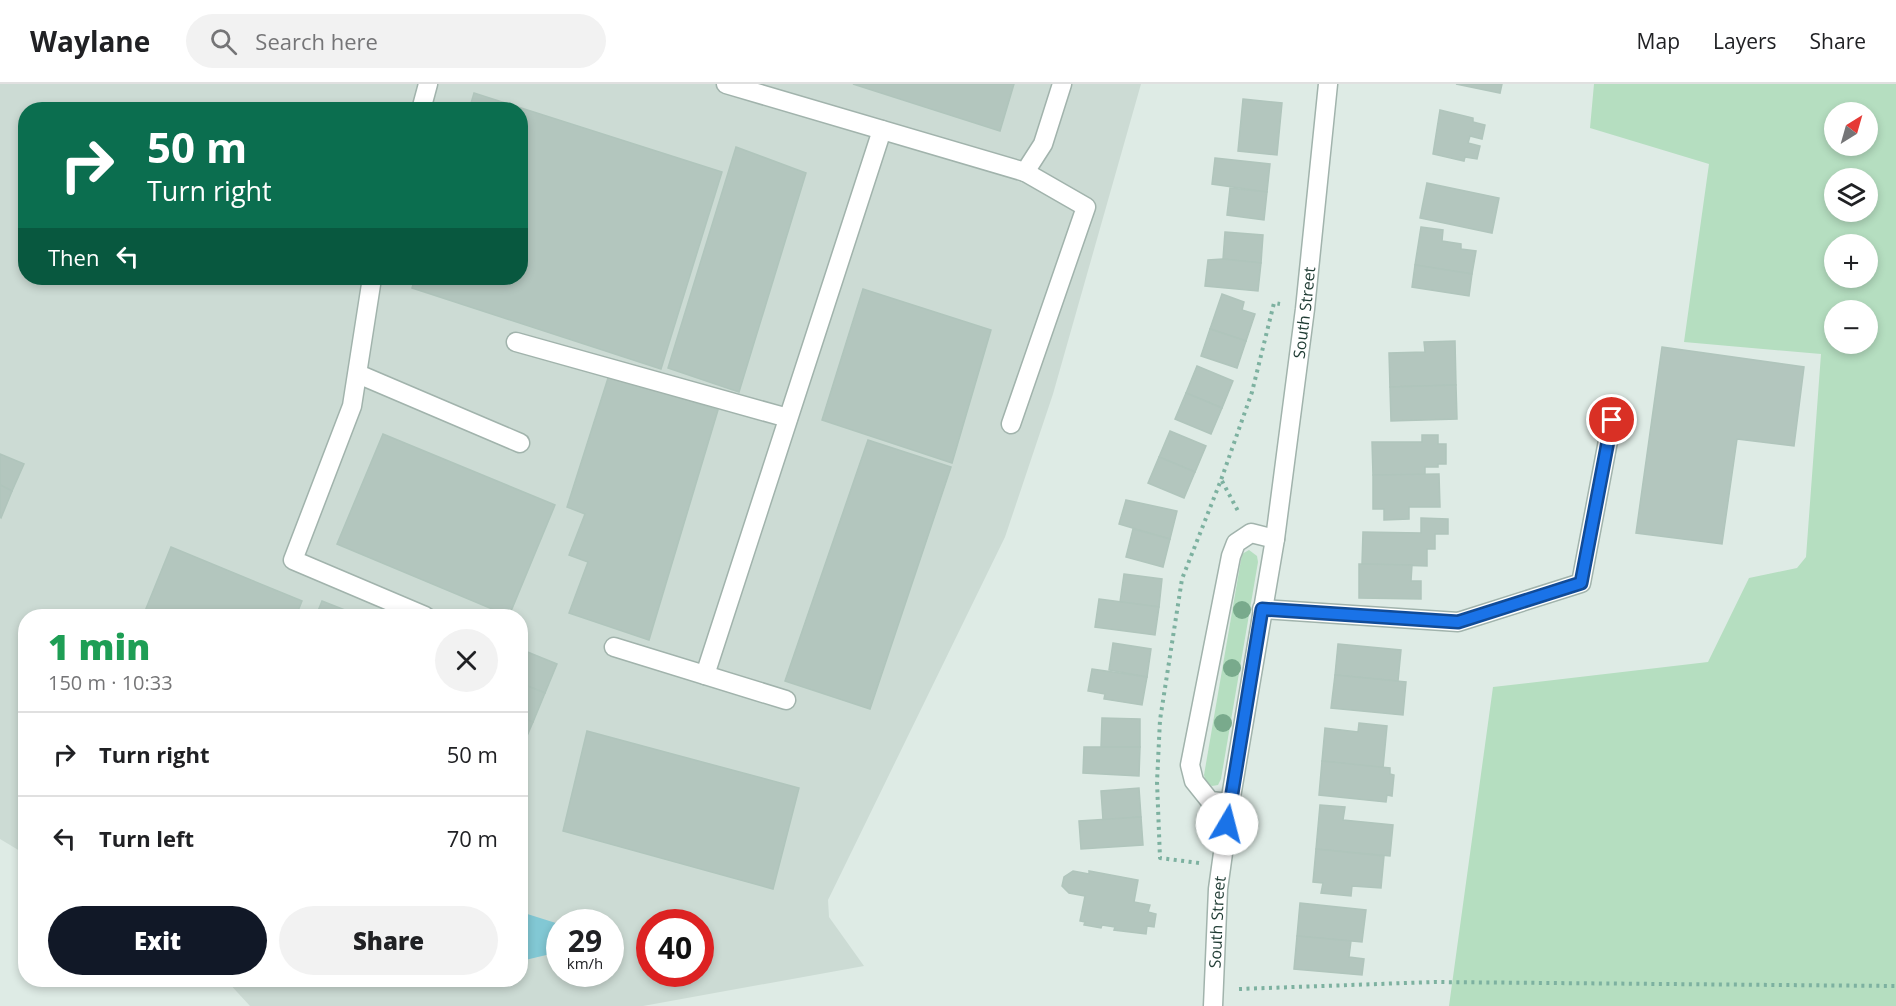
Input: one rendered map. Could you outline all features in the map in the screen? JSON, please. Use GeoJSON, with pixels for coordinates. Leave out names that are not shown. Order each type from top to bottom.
{"type":"FeatureCollection","features":[{"type":"Feature","properties":{"kind":"street"},"geometry":{"type":"LineString","coordinates":[[423,102],[428,84]]}},
{"type":"Feature","properties":{"kind":"street"},"geometry":{"type":"LineString","coordinates":[[726,84],[1025,171],[1086,207],[1011,424]]}},
{"type":"Feature","properties":{"kind":"street"},"geometry":{"type":"LineString","coordinates":[[1025,171],[1043,144],[1062,84]]}},
{"type":"Feature","properties":{"kind":"street","name":"South Street"},"geometry":{"type":"LineString","coordinates":[[1214,998],[1218,889],[1230,802],[1275,539],[1305,309],[1328,84]]}},
{"type":"Feature","properties":{"kind":"street"},"geometry":{"type":"LineString","coordinates":[[705,675],[882,129]]}},
{"type":"Feature","properties":{"kind":"street"},"geometry":{"type":"LineString","coordinates":[[371,285],[352,406],[293,560],[408,609]]}},
{"type":"Feature","properties":{"kind":"street"},"geometry":{"type":"LineString","coordinates":[[516,342],[788,418]]}},
{"type":"Feature","properties":{"kind":"street"},"geometry":{"type":"LineString","coordinates":[[358,374],[520,443]]}},
{"type":"Feature","properties":{"kind":"street"},"geometry":{"type":"LineString","coordinates":[[1262,609],[1458,622],[1581,583],[1612,420]]}},
{"type":"Feature","properties":{"kind":"street"},"geometry":{"type":"LineString","coordinates":[[1230,802],[1210,801],[1194,781],[1190,765],[1231,556],[1236,543],[1251,533],[1275,539]]}},
{"type":"Feature","properties":{"kind":"street"},"geometry":{"type":"LineString","coordinates":[[614,647],[786,700]]}},
{"type":"Feature","properties":{"kind":"path"},"geometry":{"type":"LineString","coordinates":[[1221,480],[1251,533]]}},
{"type":"Feature","properties":{"kind":"path"},"geometry":{"type":"LineString","coordinates":[[1214,998],[1434,982],[1630,981],[1896,986]]}},
{"type":"Feature","properties":{"kind":"shaded area"},"geometry":{"type":"Polygon","coordinates":[[[0,84],[1141,84],[1053,394],[1005,537],[828,900],[829,917],[864,966],[643,1006],[250,1006],[232,987],[528,987],[528,609],[18,609],[18,850],[0,839],[0,84]]]}},
{"type":"Feature","properties":{"kind":"green space"},"geometry":{"type":"Polygon","coordinates":[[[1594,84],[1896,84],[1896,1006],[1449,1006],[1493,687],[1708,662],[1749,578],[1797,568],[1806,557],[1821,354],[1684,342],[1709,164],[1590,128],[1594,84]]]}},
{"type":"Feature","properties":{"kind":"green space"},"geometry":{"type":"Polygon","coordinates":[[[1249,550],[1257,556],[1258,562],[1221,779],[1218,785],[1212,786],[1206,783],[1204,775],[1242,554],[1249,550]]]}},
{"type":"Feature","properties":{"kind":"water"},"geometry":{"type":"Polygon","coordinates":[[[528,914],[546,920],[546,955],[528,959],[528,914]]]}},
{"type":"Feature","properties":{"kind":"building"},"geometry":{"type":"Polygon","coordinates":[[[853,84],[1014,84],[1000,131],[853,84]]]}},
{"type":"Feature","properties":{"kind":"building"},"geometry":{"type":"Polygon","coordinates":[[[1456,84],[1502,84],[1500,93],[1456,84]]]}},
{"type":"Feature","properties":{"kind":"building"},"geometry":{"type":"Polygon","coordinates":[[[474,93],[502,102],[471,102],[474,93]]]}},
{"type":"Feature","properties":{"kind":"building"},"geometry":{"type":"Polygon","coordinates":[[[1243,99],[1282,103],[1277,155],[1238,151],[1243,99]]]}},
{"type":"Feature","properties":{"kind":"building"},"geometry":{"type":"Polygon","coordinates":[[[528,110],[722,172],[661,369],[412,288],[413,285],[528,285],[528,110]]]}},
{"type":"Feature","properties":{"kind":"building"},"geometry":{"type":"Polygon","coordinates":[[[1440,110],[1473,118],[1473,122],[1485,125],[1482,139],[1470,136],[1468,143],[1480,146],[1477,159],[1465,157],[1464,161],[1433,154],[1440,110]]]}},
{"type":"Feature","properties":{"kind":"building"},"geometry":{"type":"Polygon","coordinates":[[[736,147],[806,173],[739,392],[668,368],[736,147]]]}},
{"type":"Feature","properties":{"kind":"building"},"geometry":{"type":"Polygon","coordinates":[[[1215,158],[1270,164],[1267,192],[1212,184],[1215,158]]]}},
{"type":"Feature","properties":{"kind":"building"},"geometry":{"type":"Polygon","coordinates":[[[1427,183],[1499,198],[1492,233],[1420,218],[1427,183]]]}},
{"type":"Feature","properties":{"kind":"building"},"geometry":{"type":"Polygon","coordinates":[[[1230,188],[1267,192],[1264,220],[1227,215],[1230,188]]]}},
{"type":"Feature","properties":{"kind":"building"},"geometry":{"type":"Polygon","coordinates":[[[1421,227],[1443,230],[1442,241],[1461,244],[1461,249],[1476,251],[1472,274],[1415,265],[1421,227]]]}},
{"type":"Feature","properties":{"kind":"building"},"geometry":{"type":"Polygon","coordinates":[[[1225,232],[1263,235],[1261,263],[1223,259],[1225,232]]]}},
{"type":"Feature","properties":{"kind":"building"},"geometry":{"type":"Polygon","coordinates":[[[1223,259],[1261,263],[1258,291],[1205,286],[1208,260],[1223,259]]]}},
{"type":"Feature","properties":{"kind":"building"},"geometry":{"type":"Polygon","coordinates":[[[1415,265],[1472,274],[1469,296],[1412,287],[1415,265]]]}},
{"type":"Feature","properties":{"kind":"building"},"geometry":{"type":"Polygon","coordinates":[[[863,289],[991,330],[952,463],[822,420],[863,289]]]}},
{"type":"Feature","properties":{"kind":"building"},"geometry":{"type":"Polygon","coordinates":[[[1222,294],[1244,302],[1242,310],[1255,314],[1246,341],[1210,329],[1222,294]]]}},
{"type":"Feature","properties":{"kind":"building"},"geometry":{"type":"Polygon","coordinates":[[[1210,329],[1246,341],[1237,368],[1201,356],[1210,329]]]}},
{"type":"Feature","properties":{"kind":"building"},"geometry":{"type":"Polygon","coordinates":[[[1455,341],[1456,385],[1390,387],[1389,353],[1425,352],[1424,342],[1455,341]]]}},
{"type":"Feature","properties":{"kind":"building"},"geometry":{"type":"Polygon","coordinates":[[[1662,347],[1804,367],[1794,446],[1737,439],[1722,544],[1636,533],[1662,347]]]}},
{"type":"Feature","properties":{"kind":"building"},"geometry":{"type":"Polygon","coordinates":[[[1197,366],[1233,381],[1222,408],[1186,393],[1197,366]]]}},
{"type":"Feature","properties":{"kind":"building"},"geometry":{"type":"Polygon","coordinates":[[[609,375],[718,410],[649,640],[569,613],[588,562],[569,555],[585,514],[567,507],[609,375]]]}},
{"type":"Feature","properties":{"kind":"building"},"geometry":{"type":"Polygon","coordinates":[[[1456,385],[1457,419],[1391,421],[1390,387],[1456,385]]]}},
{"type":"Feature","properties":{"kind":"building"},"geometry":{"type":"Polygon","coordinates":[[[1186,393],[1222,408],[1211,434],[1175,419],[1186,393]]]}},
{"type":"Feature","properties":{"kind":"building"},"geometry":{"type":"Polygon","coordinates":[[[1170,431],[1206,446],[1195,472],[1159,457],[1170,431]]]}},
{"type":"Feature","properties":{"kind":"building"},"geometry":{"type":"Polygon","coordinates":[[[383,434],[555,505],[512,609],[492,609],[337,544],[383,434]]]}},
{"type":"Feature","properties":{"kind":"building"},"geometry":{"type":"Polygon","coordinates":[[[1422,435],[1438,435],[1438,444],[1446,444],[1446,464],[1438,464],[1438,467],[1425,467],[1425,475],[1373,475],[1372,442],[1422,442],[1422,435]]]}},
{"type":"Feature","properties":{"kind":"building"},"geometry":{"type":"Polygon","coordinates":[[[868,440],[951,467],[870,709],[785,681],[868,440]]]}},
{"type":"Feature","properties":{"kind":"building"},"geometry":{"type":"Polygon","coordinates":[[[0,454],[24,464],[12,491],[0,485],[0,454]]]}},
{"type":"Feature","properties":{"kind":"building"},"geometry":{"type":"Polygon","coordinates":[[[1159,457],[1195,472],[1184,498],[1148,483],[1159,457]]]}},
{"type":"Feature","properties":{"kind":"building"},"geometry":{"type":"Polygon","coordinates":[[[1439,474],[1440,507],[1409,507],[1409,519],[1384,520],[1384,509],[1373,509],[1373,475],[1439,474]]]}},
{"type":"Feature","properties":{"kind":"building"},"geometry":{"type":"Polygon","coordinates":[[[0,485],[12,491],[1,518],[0,517],[0,485]]]}},
{"type":"Feature","properties":{"kind":"building"},"geometry":{"type":"Polygon","coordinates":[[[1126,500],[1177,511],[1170,539],[1119,524],[1126,500]]]}},
{"type":"Feature","properties":{"kind":"building"},"geometry":{"type":"Polygon","coordinates":[[[1421,518],[1448,519],[1448,534],[1435,534],[1435,549],[1427,549],[1427,566],[1362,564],[1363,532],[1421,533],[1421,518]]]}},
{"type":"Feature","properties":{"kind":"building"},"geometry":{"type":"Polygon","coordinates":[[[1133,529],[1170,539],[1163,567],[1126,557],[1133,529]]]}},
{"type":"Feature","properties":{"kind":"building"},"geometry":{"type":"Polygon","coordinates":[[[171,547],[302,601],[299,609],[146,609],[171,547]]]}},
{"type":"Feature","properties":{"kind":"building"},"geometry":{"type":"Polygon","coordinates":[[[1359,564],[1412,565],[1411,581],[1421,581],[1421,599],[1359,598],[1359,564]]]}},
{"type":"Feature","properties":{"kind":"building"},"geometry":{"type":"Polygon","coordinates":[[[1124,574],[1162,579],[1159,607],[1120,602],[1124,574]]]}},
{"type":"Feature","properties":{"kind":"building"},"geometry":{"type":"Polygon","coordinates":[[[1099,599],[1159,607],[1155,635],[1095,627],[1099,599]]]}},
{"type":"Feature","properties":{"kind":"building"},"geometry":{"type":"Polygon","coordinates":[[[322,601],[342,609],[319,609],[322,601]]]}},
{"type":"Feature","properties":{"kind":"building"},"geometry":{"type":"Polygon","coordinates":[[[1113,643],[1151,649],[1147,677],[1109,670],[1113,643]]]}},
{"type":"Feature","properties":{"kind":"building"},"geometry":{"type":"Polygon","coordinates":[[[1338,644],[1401,650],[1398,681],[1335,675],[1338,644]]]}},
{"type":"Feature","properties":{"kind":"building"},"geometry":{"type":"Polygon","coordinates":[[[528,652],[557,664],[545,693],[528,686],[528,652]]]}},
{"type":"Feature","properties":{"kind":"building"},"geometry":{"type":"Polygon","coordinates":[[[1092,669],[1147,677],[1142,705],[1104,699],[1105,694],[1088,691],[1092,669]]]}},
{"type":"Feature","properties":{"kind":"building"},"geometry":{"type":"Polygon","coordinates":[[[1335,675],[1406,682],[1403,715],[1331,708],[1335,675]]]}},
{"type":"Feature","properties":{"kind":"building"},"geometry":{"type":"Polygon","coordinates":[[[528,686],[545,693],[533,722],[528,720],[528,686]]]}},
{"type":"Feature","properties":{"kind":"building"},"geometry":{"type":"Polygon","coordinates":[[[1102,718],[1140,719],[1140,747],[1101,747],[1102,718]]]}},
{"type":"Feature","properties":{"kind":"building"},"geometry":{"type":"Polygon","coordinates":[[[528,720],[533,722],[528,734],[528,720]]]}},
{"type":"Feature","properties":{"kind":"building"},"geometry":{"type":"Polygon","coordinates":[[[1359,723],[1387,726],[1383,768],[1322,761],[1325,728],[1358,732],[1359,723]]]}},
{"type":"Feature","properties":{"kind":"building"},"geometry":{"type":"Polygon","coordinates":[[[587,731],[799,788],[773,889],[563,831],[587,731]]]}},
{"type":"Feature","properties":{"kind":"building"},"geometry":{"type":"Polygon","coordinates":[[[1084,747],[1140,747],[1139,776],[1083,773],[1084,747]]]}},
{"type":"Feature","properties":{"kind":"building"},"geometry":{"type":"Polygon","coordinates":[[[1322,761],[1390,768],[1390,774],[1394,775],[1392,796],[1387,795],[1386,802],[1319,795],[1322,761]]]}},
{"type":"Feature","properties":{"kind":"building"},"geometry":{"type":"Polygon","coordinates":[[[1139,788],[1141,817],[1103,820],[1101,791],[1139,788]]]}},
{"type":"Feature","properties":{"kind":"building"},"geometry":{"type":"Polygon","coordinates":[[[1320,805],[1345,807],[1343,820],[1393,825],[1390,856],[1316,849],[1320,805]]]}},
{"type":"Feature","properties":{"kind":"building"},"geometry":{"type":"Polygon","coordinates":[[[1141,817],[1143,845],[1081,849],[1079,821],[1141,817]]]}},
{"type":"Feature","properties":{"kind":"building"},"geometry":{"type":"Polygon","coordinates":[[[1316,849],[1384,856],[1381,888],[1352,886],[1351,896],[1321,893],[1323,883],[1313,882],[1316,849]]]}},
{"type":"Feature","properties":{"kind":"building"},"geometry":{"type":"Polygon","coordinates":[[[1073,871],[1089,874],[1089,871],[1138,880],[1134,902],[1150,905],[1148,912],[1156,914],[1154,927],[1147,926],[1146,934],[1114,930],[1115,927],[1102,925],[1101,928],[1084,925],[1085,922],[1080,921],[1085,896],[1069,893],[1062,886],[1064,877],[1073,871]]]}},
{"type":"Feature","properties":{"kind":"building"},"geometry":{"type":"Polygon","coordinates":[[[1300,903],[1366,910],[1362,942],[1297,936],[1300,903]]]}},
{"type":"Feature","properties":{"kind":"building"},"geometry":{"type":"Polygon","coordinates":[[[1297,936],[1351,941],[1349,957],[1364,959],[1362,975],[1294,969],[1297,936]]]}},
{"type":"Feature","properties":{"kind":"route"},"geometry":{"type":"LineString","coordinates":[[1227,824],[1262,609],[1458,622],[1581,583],[1612,420]]}}]}
